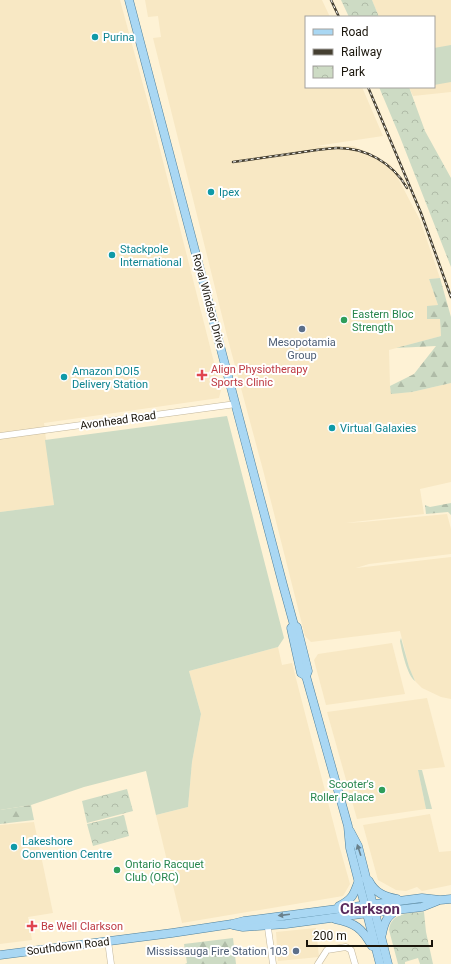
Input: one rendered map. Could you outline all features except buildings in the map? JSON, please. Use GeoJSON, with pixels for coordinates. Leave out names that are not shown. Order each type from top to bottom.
{"type":"FeatureCollection","features":[{"type":"Feature","properties":{"kind":"main road","name":"Royal Windsor Drive"},"geometry":{"type":"LineString","coordinates":[[129,0],[294,625],[297,627],[308,671],[306,676],[348,826],[350,848],[359,880],[370,909]]}},
{"type":"Feature","properties":{"kind":"main road","name":"Royal Windsor Drive"},"geometry":{"type":"LineString","coordinates":[[348,826],[358,846],[367,876],[370,909]]}},
{"type":"Feature","properties":{"kind":"main road"},"geometry":{"type":"LineString","coordinates":[[367,876],[375,889],[382,895],[401,901]]}},
{"type":"Feature","properties":{"kind":"main road"},"geometry":{"type":"LineString","coordinates":[[333,909],[348,902],[359,880]]}},
{"type":"Feature","properties":{"kind":"main road","name":"Southdown Road"},"geometry":{"type":"LineString","coordinates":[[267,921],[286,924],[330,918],[401,901],[422,898],[440,900],[451,899]]}},
{"type":"Feature","properties":{"kind":"main road","name":"Southdown Road"},"geometry":{"type":"LineString","coordinates":[[0,955],[232,924],[243,927],[333,909],[400,910],[422,907],[440,900]]}},
{"type":"Feature","properties":{"kind":"main road"},"geometry":{"type":"LineString","coordinates":[[370,909],[381,937],[388,964]]}},
{"type":"Feature","properties":{"kind":"main road"},"geometry":{"type":"LineString","coordinates":[[370,909],[380,964]]}},
{"type":"Feature","properties":{"kind":"main road"},"geometry":{"type":"LineString","coordinates":[[381,937],[386,921],[393,912],[400,910]]}},
{"type":"Feature","properties":{"kind":"main road"},"geometry":{"type":"LineString","coordinates":[[330,918],[349,922],[359,928],[367,936],[377,954]]}},
{"type":"Feature","properties":{"kind":"street","name":"Avonhead Road"},"geometry":{"type":"LineString","coordinates":[[0,436],[236,404]]}},
{"type":"Feature","properties":{"kind":"street"},"geometry":{"type":"LineString","coordinates":[[267,921],[273,964]]}},
{"type":"Feature","properties":{"kind":"street"},"geometry":{"type":"LineString","coordinates":[[108,941],[111,964]]}},
{"type":"Feature","properties":{"kind":"street"},"geometry":{"type":"LineString","coordinates":[[318,964],[327,950],[346,947],[351,950],[356,964]]}},
{"type":"Feature","properties":{"kind":"shaded area"},"geometry":{"type":"Polygon","coordinates":[[[0,0],[120,0],[151,114],[221,390],[219,398],[44,423],[54,505],[0,512],[0,0]]]}},
{"type":"Feature","properties":{"kind":"shaded area"},"geometry":{"type":"Polygon","coordinates":[[[145,0],[322,0],[330,16],[305,16],[305,88],[362,88],[383,136],[316,146],[354,146],[391,165],[420,220],[440,278],[429,279],[438,305],[427,319],[440,319],[441,336],[389,350],[390,386],[391,393],[412,392],[451,383],[451,482],[420,489],[424,514],[345,523],[447,514],[451,529],[451,554],[369,564],[356,568],[451,557],[451,699],[441,697],[422,688],[415,681],[409,667],[400,631],[311,642],[305,636],[227,336],[153,38],[161,37],[158,16],[148,17],[145,0]]]}},
{"type":"Feature","properties":{"kind":"shaded area"},"geometry":{"type":"Polygon","coordinates":[[[372,0],[451,0],[451,92],[413,96],[409,88],[435,88],[435,16],[379,16],[372,0]]]}},
{"type":"Feature","properties":{"kind":"shaded area"},"geometry":{"type":"Polygon","coordinates":[[[392,643],[405,694],[326,705],[314,660],[318,654],[392,643]]]}},
{"type":"Feature","properties":{"kind":"shaded area"},"geometry":{"type":"Polygon","coordinates":[[[278,647],[282,665],[292,663],[350,884],[343,896],[182,923],[156,815],[188,807],[192,762],[201,714],[189,671],[278,647]]]}},
{"type":"Feature","properties":{"kind":"shaded area"},"geometry":{"type":"Polygon","coordinates":[[[427,698],[445,767],[418,770],[426,809],[357,819],[327,712],[427,698]]]}},
{"type":"Feature","properties":{"kind":"shaded area"},"geometry":{"type":"Polygon","coordinates":[[[430,814],[439,852],[451,851],[451,885],[422,891],[417,887],[406,891],[396,890],[378,880],[363,825],[430,814]]]}},
{"type":"Feature","properties":{"kind":"shaded area"},"geometry":{"type":"Polygon","coordinates":[[[34,822],[53,913],[28,917],[32,940],[0,944],[0,825],[34,822]]]}},
{"type":"Feature","properties":{"kind":"shaded area"},"geometry":{"type":"Polygon","coordinates":[[[316,928],[319,957],[278,961],[276,932],[316,928]]]}},
{"type":"Feature","properties":{"kind":"green space"},"geometry":{"type":"Polygon","coordinates":[[[341,0],[372,0],[379,16],[349,16],[341,0]]]}},
{"type":"Feature","properties":{"kind":"green space"},"geometry":{"type":"Polygon","coordinates":[[[451,45],[451,82],[435,85],[435,48],[451,45]]]}},
{"type":"Feature","properties":{"kind":"green space"},"geometry":{"type":"Polygon","coordinates":[[[379,88],[409,88],[425,131],[451,178],[451,267],[379,88]]]}},
{"type":"Feature","properties":{"kind":"green space"},"geometry":{"type":"Polygon","coordinates":[[[440,278],[451,317],[451,383],[412,392],[391,394],[390,386],[414,374],[436,346],[396,348],[441,336],[440,319],[427,319],[427,306],[438,305],[429,279],[440,278]]]}},
{"type":"Feature","properties":{"kind":"green space"},"geometry":{"type":"Polygon","coordinates":[[[227,416],[284,638],[278,647],[189,671],[201,714],[192,762],[188,807],[156,815],[146,771],[84,787],[31,805],[0,810],[0,512],[54,505],[45,440],[227,416]]]}},
{"type":"Feature","properties":{"kind":"green space"},"geometry":{"type":"Polygon","coordinates":[[[451,503],[451,515],[448,512],[426,514],[425,505],[430,507],[451,503]]]}},
{"type":"Feature","properties":{"kind":"green space"},"geometry":{"type":"Polygon","coordinates":[[[401,638],[409,667],[415,681],[412,678],[405,662],[400,641],[401,638]]]}},
{"type":"Feature","properties":{"kind":"green space"},"geometry":{"type":"Polygon","coordinates":[[[418,770],[422,770],[432,809],[426,809],[418,770]]]}},
{"type":"Feature","properties":{"kind":"green space"},"geometry":{"type":"Polygon","coordinates":[[[127,789],[133,811],[87,823],[82,801],[127,789]]]}},
{"type":"Feature","properties":{"kind":"green space"},"geometry":{"type":"Polygon","coordinates":[[[31,805],[34,820],[0,824],[0,810],[31,805]]]}},
{"type":"Feature","properties":{"kind":"green space"},"geometry":{"type":"Polygon","coordinates":[[[124,815],[129,836],[93,846],[87,824],[124,815]]]}},
{"type":"Feature","properties":{"kind":"green space"},"geometry":{"type":"Polygon","coordinates":[[[424,912],[426,932],[433,964],[420,964],[418,958],[405,962],[405,964],[398,964],[389,930],[393,920],[402,915],[424,912]]]}},
{"type":"Feature","properties":{"kind":"green space"},"geometry":{"type":"Polygon","coordinates":[[[233,938],[236,964],[185,964],[187,963],[184,944],[233,938]]]}},
{"type":"Feature","properties":{"kind":"railway"},"geometry":{"type":"LineString","coordinates":[[331,0],[339,16]]}},
{"type":"Feature","properties":{"kind":"railway"},"geometry":{"type":"LineString","coordinates":[[368,88],[421,213],[451,297]]}},
{"type":"Feature","properties":{"kind":"railway"},"geometry":{"type":"LineString","coordinates":[[233,162],[321,149],[347,148],[357,150],[377,158],[394,171],[407,188]]}},
{"type":"Feature","properties":{"kind":"place","name":"Purina"},"geometry":{"type":"Point","coordinates":[95,37]}},
{"type":"Feature","properties":{"kind":"place","name":"Ipex"},"geometry":{"type":"Point","coordinates":[211,192]}},
{"type":"Feature","properties":{"kind":"place","name":"Stackpole International"},"geometry":{"type":"Point","coordinates":[112,255]}},
{"type":"Feature","properties":{"kind":"place","name":"Eastern Bloc Strength"},"geometry":{"type":"Point","coordinates":[344,320]}},
{"type":"Feature","properties":{"kind":"place","name":"Mesopotamia Group"},"geometry":{"type":"Point","coordinates":[302,329]}},
{"type":"Feature","properties":{"kind":"place","name":"Align Physiotherapy Sports Clinic"},"geometry":{"type":"Point","coordinates":[202,375]}},
{"type":"Feature","properties":{"kind":"place","name":"Amazon DOI5 Delivery Station"},"geometry":{"type":"Point","coordinates":[64,377]}},
{"type":"Feature","properties":{"kind":"place","name":"Virtual Galaxies"},"geometry":{"type":"Point","coordinates":[332,428]}},
{"type":"Feature","properties":{"kind":"place","name":"Scooter's Roller Palace"},"geometry":{"type":"Point","coordinates":[382,790]}},
{"type":"Feature","properties":{"kind":"place","name":"Lakeshore Convention Centre"},"geometry":{"type":"Point","coordinates":[14,847]}},
{"type":"Feature","properties":{"kind":"place","name":"Ontario Racquet Club (ORC)"},"geometry":{"type":"Point","coordinates":[117,870]}},
{"type":"Feature","properties":{"kind":"place","name":"Be Well Clarkson"},"geometry":{"type":"Point","coordinates":[32,926]}},
{"type":"Feature","properties":{"kind":"place","name":"Mississauga Fire Station 103"},"geometry":{"type":"Point","coordinates":[296,951]}},
{"type":"Feature","properties":{"kind":"district","name":"Clarkson"},"geometry":{"type":"Point","coordinates":[370,909]}}]}
